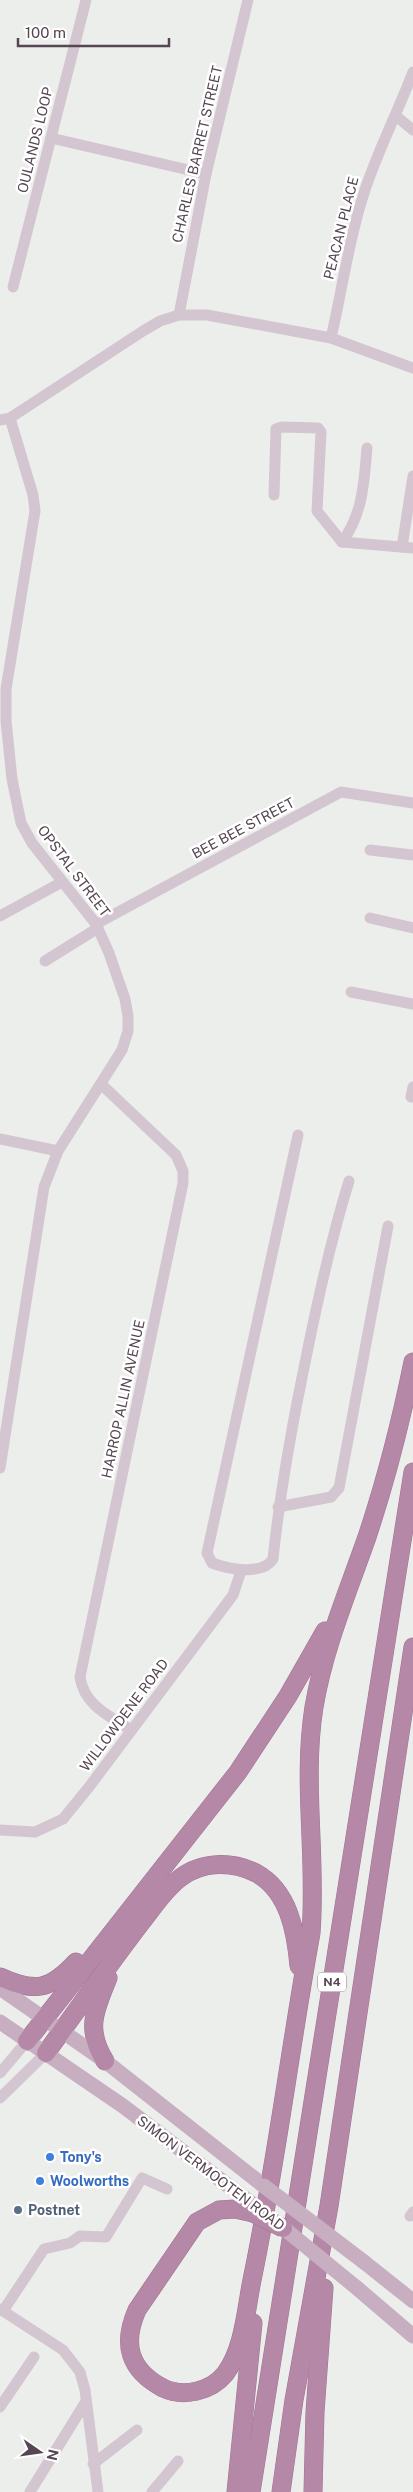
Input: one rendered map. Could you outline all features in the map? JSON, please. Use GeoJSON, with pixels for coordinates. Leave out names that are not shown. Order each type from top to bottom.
{"type":"FeatureCollection","features":[{"type":"Feature","properties":{"kind":"highway"},"geometry":{"type":"LineString","coordinates":[[283,2228],[256,2211],[235,2209],[219,2210],[197,2222],[137,2310],[131,2323],[130,2352],[135,2365],[143,2375],[166,2389],[180,2392],[204,2389],[218,2381],[226,2373],[235,2356],[240,2338],[262,2229],[300,1992],[313,1906],[308,1778],[311,1730],[324,1660],[382,1488],[413,1362]]}},
{"type":"Feature","properties":{"kind":"highway","name":"N4"},"geometry":{"type":"LineString","coordinates":[[251,2492],[413,1472]]}},
{"type":"Feature","properties":{"kind":"highway"},"geometry":{"type":"LineString","coordinates":[[27,2041],[255,1748],[319,1642],[352,1577]]}},
{"type":"Feature","properties":{"kind":"highway","name":"N4"},"geometry":{"type":"LineString","coordinates":[[281,2492],[294,2400],[329,2206],[413,1647]]}},
{"type":"Feature","properties":{"kind":"highway"},"geometry":{"type":"LineString","coordinates":[[46,2053],[117,1954],[167,1889],[180,1877],[207,1866],[232,1864],[259,1875],[274,1888],[285,1904],[296,1938],[300,1992]]}},
{"type":"Feature","properties":{"kind":"highway"},"geometry":{"type":"LineString","coordinates":[[0,1977],[19,1986],[34,1988],[49,1985],[62,1978],[145,1889]]}},
{"type":"Feature","properties":{"kind":"highway"},"geometry":{"type":"LineString","coordinates":[[105,2061],[96,2047],[92,2021],[117,1954]]}},
{"type":"Feature","properties":{"kind":"highway"},"geometry":{"type":"LineString","coordinates":[[313,2492],[315,2412],[329,2206]]}},
{"type":"Feature","properties":{"kind":"highway"},"geometry":{"type":"LineString","coordinates":[[236,2492],[262,2229]]}},
{"type":"Feature","properties":{"kind":"main road","name":"SIMON VERMOOTEN ROAD"},"geometry":{"type":"LineString","coordinates":[[0,1988],[105,2061],[413,2301]]}},
{"type":"Feature","properties":{"kind":"main road","name":"SIMON VERMOOTEN ROAD"},"geometry":{"type":"LineString","coordinates":[[0,2022],[123,2106],[256,2211]]}},
{"type":"Feature","properties":{"kind":"main road","name":"SIMON VERMOOTEN ROAD"},"geometry":{"type":"LineString","coordinates":[[283,2228],[413,2336]]}},
{"type":"Feature","properties":{"kind":"street","name":"OULANDS LOOP"},"geometry":{"type":"LineString","coordinates":[[13,287],[86,0]]}},
{"type":"Feature","properties":{"kind":"street","name":"CHARLES BARRET STREET"},"geometry":{"type":"LineString","coordinates":[[179,315],[184,278],[206,174],[248,0]]}},
{"type":"Feature","properties":{"kind":"street","name":"PEACAN PLACE"},"geometry":{"type":"LineString","coordinates":[[331,338],[362,198],[371,171],[396,116],[413,72]]}},
{"type":"Feature","properties":{"kind":"street"},"geometry":{"type":"LineString","coordinates":[[396,116],[413,130]]}},
{"type":"Feature","properties":{"kind":"street"},"geometry":{"type":"LineString","coordinates":[[51,138],[206,174]]}},
{"type":"Feature","properties":{"kind":"street"},"geometry":{"type":"LineString","coordinates":[[5,419],[143,331],[160,321],[179,315],[207,315],[331,338],[413,368]]}},
{"type":"Feature","properties":{"kind":"street","name":"OPSTAL STREET"},"geometry":{"type":"LineString","coordinates":[[0,1468],[44,1188],[58,1151],[122,1050],[128,1031],[125,999],[97,926],[32,843],[21,823],[12,779],[6,721],[6,689],[35,511],[33,495],[5,419]]}},
{"type":"Feature","properties":{"kind":"street"},"geometry":{"type":"LineString","coordinates":[[274,495],[276,429],[282,427],[318,428],[321,432],[317,511],[327,526],[342,542],[408,548],[413,476]]}},
{"type":"Feature","properties":{"kind":"street"},"geometry":{"type":"LineString","coordinates":[[342,542],[353,528],[361,503],[367,448]]}},
{"type":"Feature","properties":{"kind":"street","name":"BEE BEE STREET"},"geometry":{"type":"LineString","coordinates":[[44,961],[97,926],[342,792],[413,803]]}},
{"type":"Feature","properties":{"kind":"street"},"geometry":{"type":"LineString","coordinates":[[370,850],[413,855]]}},
{"type":"Feature","properties":{"kind":"street"},"geometry":{"type":"LineString","coordinates":[[0,916],[62,882]]}},
{"type":"Feature","properties":{"kind":"street"},"geometry":{"type":"LineString","coordinates":[[370,918],[413,928]]}},
{"type":"Feature","properties":{"kind":"street"},"geometry":{"type":"LineString","coordinates":[[351,992],[413,1004]]}},
{"type":"Feature","properties":{"kind":"street","name":"HARROP ALLIN AVENUE"},"geometry":{"type":"LineString","coordinates":[[101,1084],[176,1155],[183,1171],[183,1183],[80,1676],[82,1686],[94,1706],[131,1730]]}},
{"type":"Feature","properties":{"kind":"street"},"geometry":{"type":"LineString","coordinates":[[298,1135],[207,1552],[212,1563],[241,1571],[267,1566],[273,1559],[278,1507],[289,1440],[316,1304],[349,1181]]}},
{"type":"Feature","properties":{"kind":"street"},"geometry":{"type":"LineString","coordinates":[[0,1139],[58,1151]]}},
{"type":"Feature","properties":{"kind":"street"},"geometry":{"type":"LineString","coordinates":[[278,1507],[331,1497],[339,1488],[388,1226]]}},
{"type":"Feature","properties":{"kind":"street","name":"WILLOWDENE ROAD"},"geometry":{"type":"LineString","coordinates":[[0,1830],[35,1832],[62,1819],[89,1787],[233,1595],[241,1571]]}},
{"type":"Feature","properties":{"kind":"street"},"geometry":{"type":"LineString","coordinates":[[0,2073],[27,2041]]}},
{"type":"Feature","properties":{"kind":"street"},"geometry":{"type":"LineString","coordinates":[[0,2098],[46,2053]]}},
{"type":"Feature","properties":{"kind":"street"},"geometry":{"type":"LineString","coordinates":[[97,2492],[85,2403],[85,2390],[80,2372],[63,2350],[1,2310],[44,2249],[70,2242],[80,2236],[106,2237],[142,2178],[167,2189]]}},
{"type":"Feature","properties":{"kind":"street"},"geometry":{"type":"LineString","coordinates":[[0,2407],[34,2357]]}},
{"type":"Feature","properties":{"kind":"street"},"geometry":{"type":"LineString","coordinates":[[30,2492],[85,2403]]}},
{"type":"Feature","properties":{"kind":"street"},"geometry":{"type":"LineString","coordinates":[[93,2464],[136,2430]]}},
{"type":"Feature","properties":{"kind":"street"},"geometry":{"type":"LineString","coordinates":[[152,2492],[178,2461]]}},
{"type":"Feature","properties":{"kind":"place","name":"Tony's"},"geometry":{"type":"Point","coordinates":[50,2157]}},
{"type":"Feature","properties":{"kind":"place","name":"Woolworths"},"geometry":{"type":"Point","coordinates":[40,2181]}},
{"type":"Feature","properties":{"kind":"place","name":"Postnet"},"geometry":{"type":"Point","coordinates":[18,2210]}}]}
